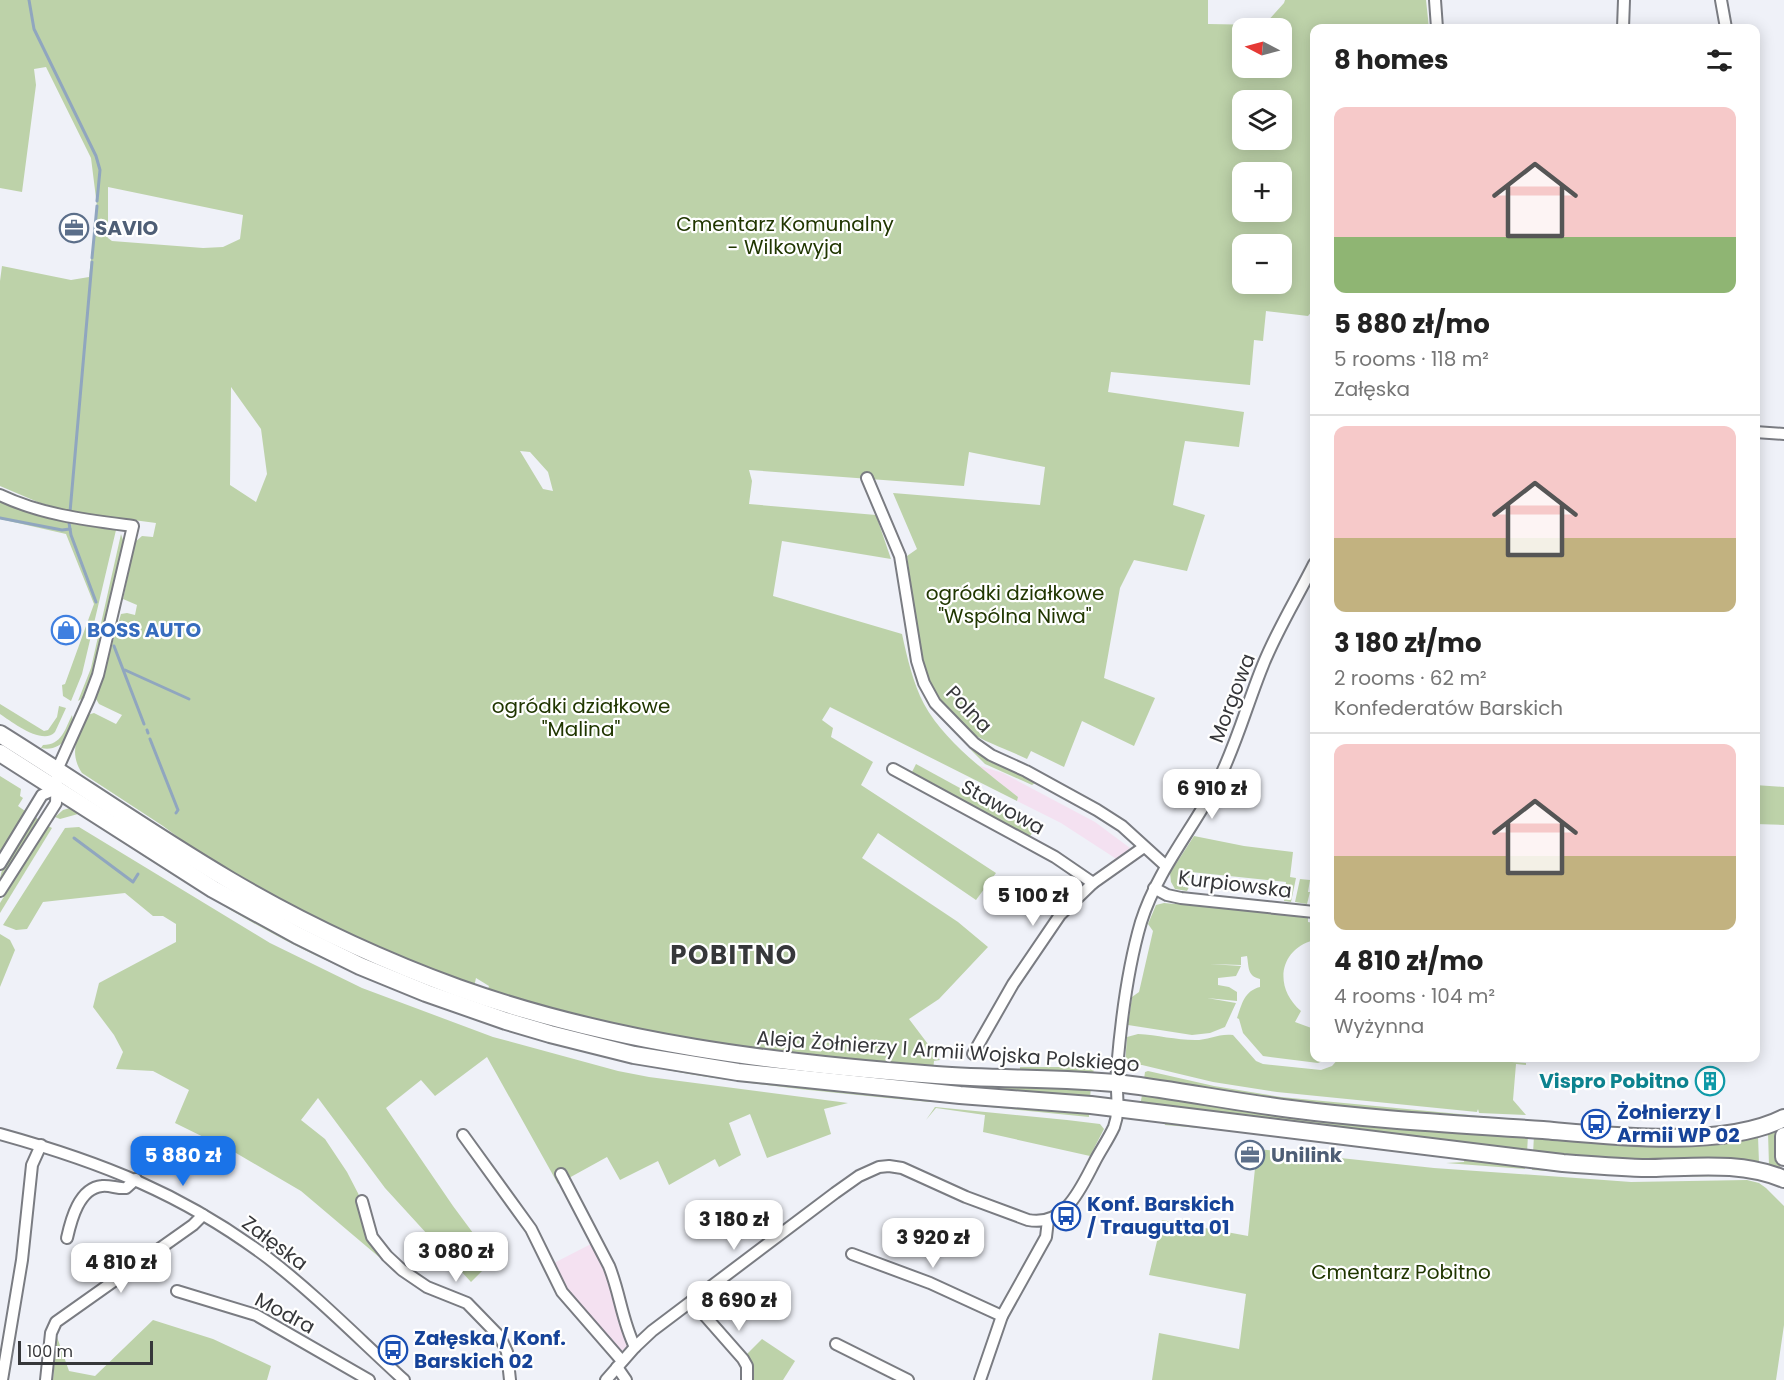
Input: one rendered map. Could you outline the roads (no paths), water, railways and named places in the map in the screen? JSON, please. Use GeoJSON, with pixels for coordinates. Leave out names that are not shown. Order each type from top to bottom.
{"type":"FeatureCollection","features":[{"type":"Feature","properties":{"kind":"main road","name":"Aleja Żołnierzy I Armii Wojska Polskiego"},"geometry":{"type":"LineString","coordinates":[[0,734],[227,879],[302,920],[396,964],[522,1009],[637,1038],[748,1057],[936,1075],[1116,1083],[1324,1113],[1618,1136],[1734,1134],[1756,1130],[1784,1118]]}},
{"type":"Feature","properties":{"kind":"main road","name":"Aleja Żołnierzy I Armii Wojska Polskiego"},"geometry":{"type":"LineString","coordinates":[[0,753],[213,889],[297,935],[394,980],[506,1021],[607,1048],[699,1067],[774,1076],[1118,1108],[1530,1159],[1622,1167],[1742,1167],[1761,1170],[1784,1179]]}},
{"type":"Feature","properties":{"kind":"main road"},"geometry":{"type":"LineString","coordinates":[[1784,1136],[1784,1157]]}},
{"type":"Feature","properties":{"kind":"street"},"geometry":{"type":"LineString","coordinates":[[1435,0],[1437,24]]}},
{"type":"Feature","properties":{"kind":"street"},"geometry":{"type":"LineString","coordinates":[[1623,24],[1624,0]]}},
{"type":"Feature","properties":{"kind":"street"},"geometry":{"type":"LineString","coordinates":[[1721,0],[1725,24]]}},
{"type":"Feature","properties":{"kind":"street"},"geometry":{"type":"LineString","coordinates":[[1760,432],[1784,434]]}},
{"type":"Feature","properties":{"kind":"street","name":"Polna"},"geometry":{"type":"LineString","coordinates":[[867,478],[900,556],[917,661],[924,683],[935,703],[974,743],[1122,826],[1166,866]]}},
{"type":"Feature","properties":{"kind":"street"},"geometry":{"type":"LineString","coordinates":[[0,495],[20,505],[65,516],[132,526],[98,675],[57,770],[56,803],[0,891]]}},
{"type":"Feature","properties":{"kind":"street","name":"Morgowa"},"geometry":{"type":"LineString","coordinates":[[1118,1108],[1116,1083],[1121,1029],[1141,923],[1154,888],[1217,783],[1264,663],[1310,572]]}},
{"type":"Feature","properties":{"kind":"street","name":"Stawowa"},"geometry":{"type":"LineString","coordinates":[[893,769],[1046,851],[1093,883]]}},
{"type":"Feature","properties":{"kind":"street"},"geometry":{"type":"LineString","coordinates":[[0,864],[42,795],[56,789]]}},
{"type":"Feature","properties":{"kind":"street"},"geometry":{"type":"LineString","coordinates":[[973,1054],[1013,984],[1057,918],[1080,893],[1144,847]]}},
{"type":"Feature","properties":{"kind":"street","name":"Kurpiowska"},"geometry":{"type":"LineString","coordinates":[[1154,888],[1167,895],[1181,898],[1310,912]]}},
{"type":"Feature","properties":{"kind":"street"},"geometry":{"type":"LineString","coordinates":[[606,1380],[635,1347],[692,1301],[841,1188],[879,1167],[902,1168],[966,1197],[1023,1219],[1038,1222],[1048,1220],[1062,1212],[1079,1190],[1112,1131],[1118,1108]]}},
{"type":"Feature","properties":{"kind":"street","name":"Załęska"},"geometry":{"type":"LineString","coordinates":[[0,1134],[96,1163],[136,1179],[203,1215],[280,1267],[404,1380]]}},
{"type":"Feature","properties":{"kind":"street"},"geometry":{"type":"LineString","coordinates":[[463,1135],[531,1229],[562,1292],[619,1364],[626,1380]]}},
{"type":"Feature","properties":{"kind":"street"},"geometry":{"type":"LineString","coordinates":[[2,1380],[22,1260],[32,1165],[41,1145]]}},
{"type":"Feature","properties":{"kind":"street"},"geometry":{"type":"LineString","coordinates":[[561,1174],[615,1280],[625,1322],[635,1347]]}},
{"type":"Feature","properties":{"kind":"street"},"geometry":{"type":"LineString","coordinates":[[67,1238],[73,1216],[90,1191],[104,1186],[126,1188],[136,1179]]}},
{"type":"Feature","properties":{"kind":"street"},"geometry":{"type":"LineString","coordinates":[[362,1201],[372,1237],[387,1256],[426,1287],[467,1303],[500,1337],[507,1352],[510,1380]]}},
{"type":"Feature","properties":{"kind":"street"},"geometry":{"type":"LineString","coordinates":[[46,1380],[51,1333],[56,1322],[193,1225],[203,1215]]}},
{"type":"Feature","properties":{"kind":"street"},"geometry":{"type":"LineString","coordinates":[[980,1380],[1002,1316],[1046,1237],[1048,1220]]}},
{"type":"Feature","properties":{"kind":"street"},"geometry":{"type":"LineString","coordinates":[[852,1254],[930,1283],[1002,1316]]}},
{"type":"Feature","properties":{"kind":"street","name":"Modra"},"geometry":{"type":"LineString","coordinates":[[177,1291],[256,1315],[369,1380]]}},
{"type":"Feature","properties":{"kind":"street"},"geometry":{"type":"LineString","coordinates":[[692,1301],[743,1359],[747,1366],[747,1380]]}},
{"type":"Feature","properties":{"kind":"street"},"geometry":{"type":"LineString","coordinates":[[836,1344],[908,1380]]}},
{"type":"Feature","properties":{"kind":"waterway"},"geometry":{"type":"LineString","coordinates":[[29,0],[34,29],[96,156],[100,170],[97,201]]}},
{"type":"Feature","properties":{"kind":"waterway"},"geometry":{"type":"LineString","coordinates":[[92,258],[97,206]]}},
{"type":"Feature","properties":{"kind":"waterway"},"geometry":{"type":"LineString","coordinates":[[70,512],[92,262]]}},
{"type":"Feature","properties":{"kind":"waterway"},"geometry":{"type":"LineString","coordinates":[[0,518],[62,530],[70,529]]}},
{"type":"Feature","properties":{"kind":"waterway"},"geometry":{"type":"LineString","coordinates":[[69,523],[71,535],[96,602]]}},
{"type":"Feature","properties":{"kind":"waterway"},"geometry":{"type":"LineString","coordinates":[[114,646],[144,724]]}},
{"type":"Feature","properties":{"kind":"waterway"},"geometry":{"type":"LineString","coordinates":[[125,670],[189,699]]}},
{"type":"Feature","properties":{"kind":"waterway"},"geometry":{"type":"LineString","coordinates":[[150,739],[178,810],[176,813]]}},
{"type":"Feature","properties":{"kind":"waterway"},"geometry":{"type":"LineString","coordinates":[[74,838],[133,882],[138,874]]}},
{"type":"Feature","properties":{"kind":"place","name":"SAVIO"},"geometry":{"type":"Point","coordinates":[74,228]}},
{"type":"Feature","properties":{"kind":"place","name":"BOSS AUTO"},"geometry":{"type":"Point","coordinates":[66,630]}},
{"type":"Feature","properties":{"kind":"place","name":"Vispro Pobitno"},"geometry":{"type":"Point","coordinates":[1710,1081]}},
{"type":"Feature","properties":{"kind":"place","name":"Żołnierzy I Armii WP 02"},"geometry":{"type":"Point","coordinates":[1596,1124]}},
{"type":"Feature","properties":{"kind":"place","name":"Unilink"},"geometry":{"type":"Point","coordinates":[1250,1155]}},
{"type":"Feature","properties":{"kind":"place","name":"Konf. Barskich / Traugutta 01"},"geometry":{"type":"Point","coordinates":[1066,1216]}},
{"type":"Feature","properties":{"kind":"place","name":"Załęska / Konf. Barskich 02"},"geometry":{"type":"Point","coordinates":[393,1350]}},
{"type":"Feature","properties":{"kind":"district","name":"POBITNO"},"geometry":{"type":"Point","coordinates":[734,955]}},
{"type":"Feature","properties":{"kind":"park label","name":"Cmentarz Komunalny - Wilkowyja"},"geometry":{"type":"Point","coordinates":[785,236]}},
{"type":"Feature","properties":{"kind":"park label","name":"ogródki działkowe \"Wspólna Niwa\""},"geometry":{"type":"Point","coordinates":[1015,604]}},
{"type":"Feature","properties":{"kind":"park label","name":"ogródki działkowe \"Malina\""},"geometry":{"type":"Point","coordinates":[581,718]}},
{"type":"Feature","properties":{"kind":"park label","name":"Cmentarz Pobitno"},"geometry":{"type":"Point","coordinates":[1401,1272]}}]}
